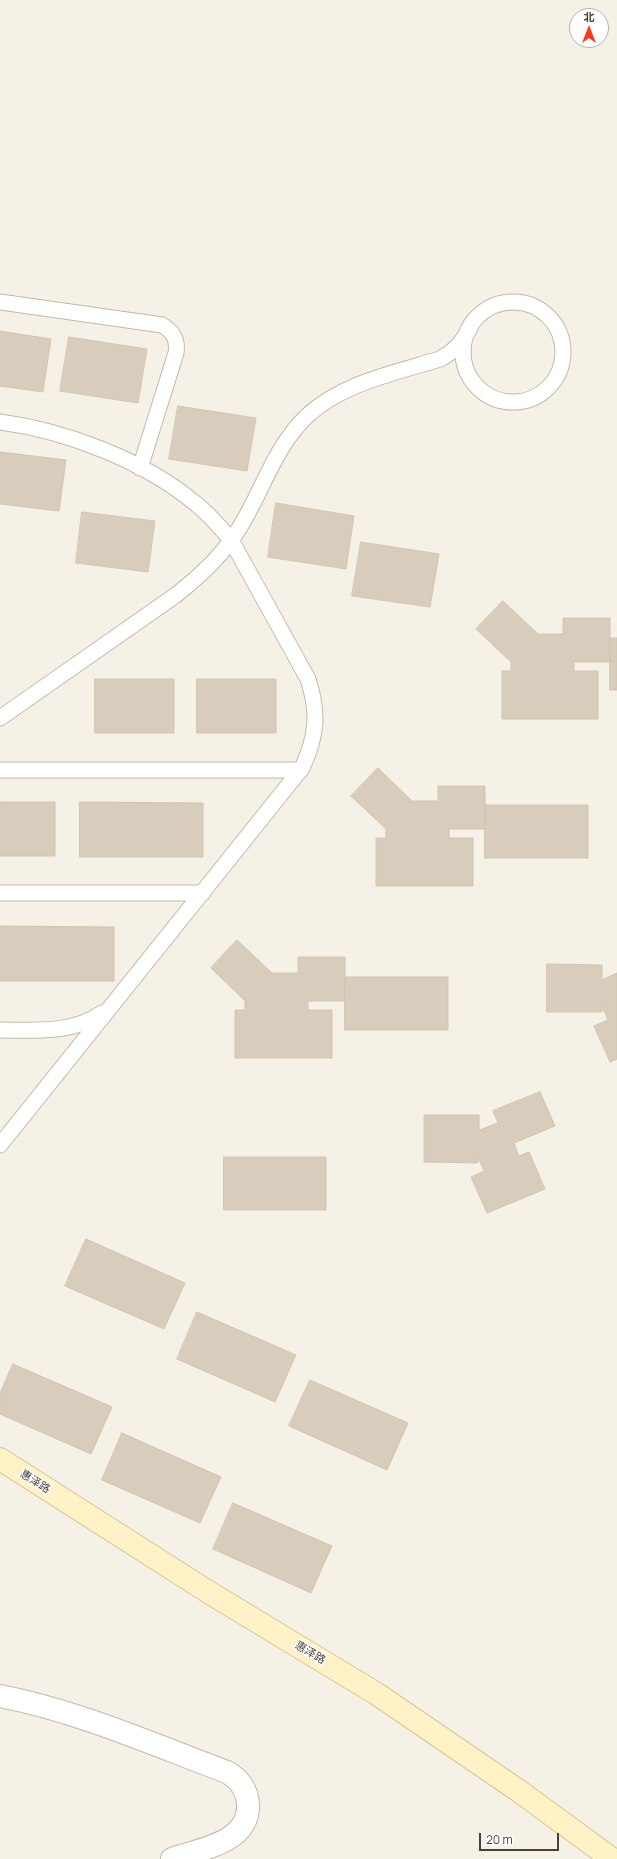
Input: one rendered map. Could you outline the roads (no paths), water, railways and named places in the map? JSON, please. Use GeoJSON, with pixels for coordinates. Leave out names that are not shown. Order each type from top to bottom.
{"type":"FeatureCollection","features":[{"type":"Feature","properties":{"kind":"street","name":"惠泽路"},"geometry":{"type":"LineString","coordinates":[[0,1459],[210,1593],[377,1694],[519,1791],[612,1859]]}},
{"type":"Feature","properties":{"kind":"street"},"geometry":{"type":"LineString","coordinates":[[0,1696],[26,1701],[76,1716],[227,1772],[234,1777],[246,1791],[248,1800],[246,1819],[242,1828],[227,1840],[172,1859]]}},
{"type":"Feature","properties":{"kind":"lane"},"geometry":{"type":"LineString","coordinates":[[0,302],[162,325],[173,333],[176,340],[176,353],[140,468]]}},
{"type":"Feature","properties":{"kind":"lane"},"geometry":{"type":"LineString","coordinates":[[0,718],[176,595],[197,578],[232,540],[248,513],[283,445],[307,415],[344,390],[440,359],[457,347],[470,328],[477,318],[486,310],[511,302],[525,304],[538,309],[549,317],[558,328],[564,355],[561,369],[554,382],[542,393],[528,400],[513,402],[497,400],[483,392],[472,381],[466,367],[463,352],[465,340],[470,328]]}},
{"type":"Feature","properties":{"kind":"lane"},"geometry":{"type":"LineString","coordinates":[[440,359],[455,360],[466,367]]}},
{"type":"Feature","properties":{"kind":"lane"},"geometry":{"type":"LineString","coordinates":[[0,422],[27,426],[66,436],[104,450],[169,484],[195,502],[232,540],[308,679],[316,715],[310,751],[301,770],[0,1145]]}},
{"type":"Feature","properties":{"kind":"lane"},"geometry":{"type":"LineString","coordinates":[[0,770],[301,770]]}},
{"type":"Feature","properties":{"kind":"lane"},"geometry":{"type":"LineString","coordinates":[[0,893],[203,893]]}},
{"type":"Feature","properties":{"kind":"lane"},"geometry":{"type":"LineString","coordinates":[[0,1030],[53,1030],[70,1028],[101,1014],[114,1004]]}},
{"type":"Feature","properties":{"kind":"lane"},"geometry":{"type":"LineString","coordinates":[[53,1030],[59,1031],[68,1040],[71,1052],[69,1059]]}}]}
